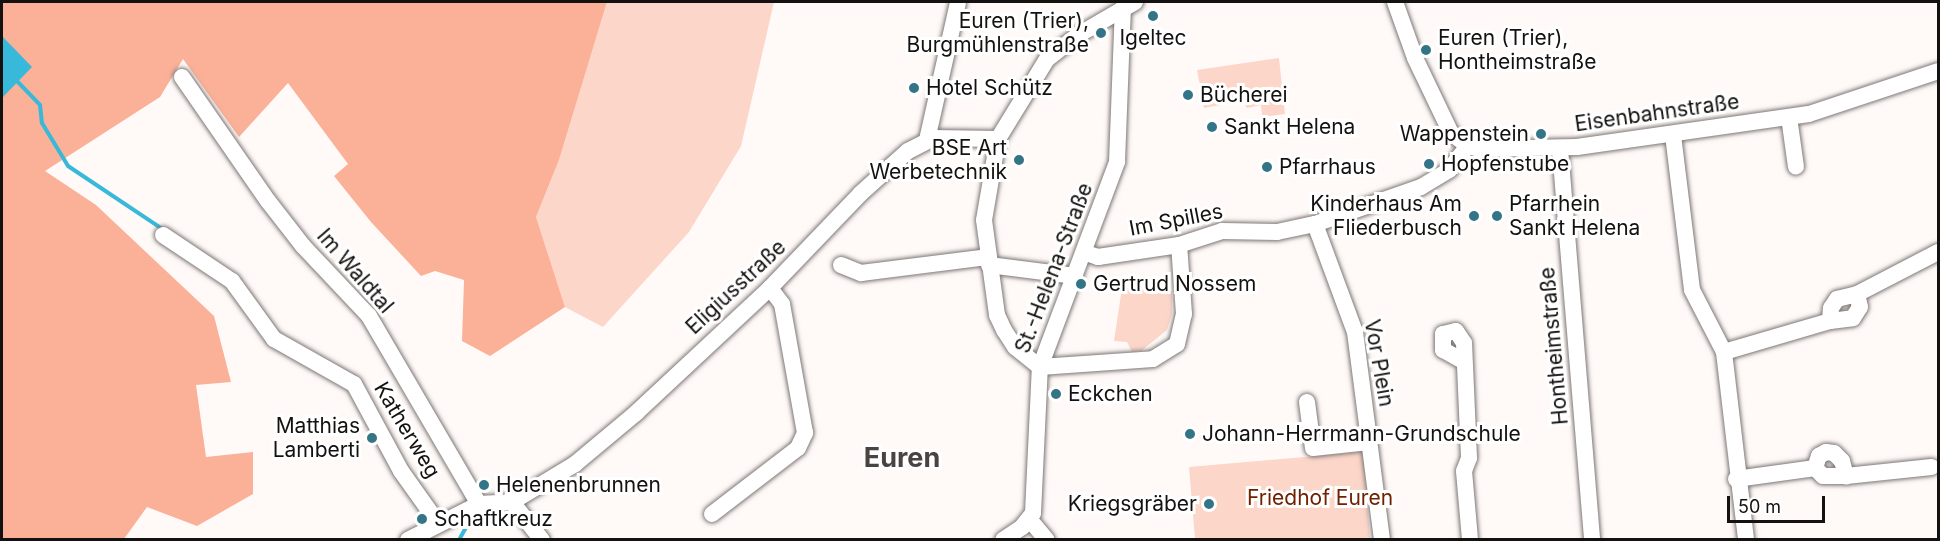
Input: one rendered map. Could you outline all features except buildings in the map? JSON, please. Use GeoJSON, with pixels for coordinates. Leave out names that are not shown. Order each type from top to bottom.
{"type":"FeatureCollection","features":[{"type":"Feature","properties":{"kind":"street"},"geometry":{"type":"LineString","coordinates":[[958,2],[929,118],[927,140],[998,139]]}},
{"type":"Feature","properties":{"kind":"street"},"geometry":{"type":"LineString","coordinates":[[1395,2],[1436,105],[1451,133],[1468,146]]}},
{"type":"Feature","properties":{"kind":"street"},"geometry":{"type":"LineString","coordinates":[[1129,4],[1047,59],[998,139],[984,220],[988,261],[1004,330],[1015,347],[1040,367],[1122,364],[1153,359],[1177,344],[1184,314],[1179,245]]}},
{"type":"Feature","properties":{"kind":"street","name":"St.-Helena-Straße"},"geometry":{"type":"LineString","coordinates":[[1032,514],[1040,367],[1086,253],[1119,152],[1129,4]]}},
{"type":"Feature","properties":{"kind":"street","name":"Eisenbahnstraße"},"geometry":{"type":"LineString","coordinates":[[1468,146],[1530,150],[1560,148],[1673,135],[1789,117],[1938,71]]}},
{"type":"Feature","properties":{"kind":"street","name":"Im Waldtal"},"geometry":{"type":"LineString","coordinates":[[182,77],[268,201],[303,246],[369,316],[479,504]]}},
{"type":"Feature","properties":{"kind":"street"},"geometry":{"type":"LineString","coordinates":[[1789,117],[1796,167]]}},
{"type":"Feature","properties":{"kind":"street"},"geometry":{"type":"LineString","coordinates":[[1673,135],[1692,290],[1724,352],[1736,479],[1746,540]]}},
{"type":"Feature","properties":{"kind":"street","name":"Eligiusstraße"},"geometry":{"type":"LineString","coordinates":[[512,502],[575,464],[636,413],[770,288],[882,173],[927,140]]}},
{"type":"Feature","properties":{"kind":"street","name":"Im Spilles"},"geometry":{"type":"LineString","coordinates":[[1086,253],[1098,257],[1179,245],[1222,231],[1276,232],[1315,224],[1421,187],[1449,170],[1468,146]]}},
{"type":"Feature","properties":{"kind":"street","name":"Hontheimstraße"},"geometry":{"type":"LineString","coordinates":[[1560,148],[1592,540]]}},
{"type":"Feature","properties":{"kind":"street","name":"Vor Plein"},"geometry":{"type":"LineString","coordinates":[[1315,224],[1356,332],[1382,540]]}},
{"type":"Feature","properties":{"kind":"street","name":"Katherweg"},"geometry":{"type":"LineString","coordinates":[[164,235],[232,281],[274,339],[354,384],[400,471],[438,523]]}},
{"type":"Feature","properties":{"kind":"street"},"geometry":{"type":"LineString","coordinates":[[1830,321],[1833,303],[1843,296],[1857,294],[1938,252]]}},
{"type":"Feature","properties":{"kind":"street"},"geometry":{"type":"LineString","coordinates":[[841,265],[861,273],[988,261],[1075,276]]}},
{"type":"Feature","properties":{"kind":"street"},"geometry":{"type":"LineString","coordinates":[[712,514],[798,448],[805,434],[782,304],[770,288]]}},
{"type":"Feature","properties":{"kind":"street"},"geometry":{"type":"LineString","coordinates":[[1724,352],[1830,321],[1853,318],[1860,307],[1857,294]]}},
{"type":"Feature","properties":{"kind":"street"},"geometry":{"type":"LineString","coordinates":[[1463,361],[1469,458],[1464,471],[1470,540]]}},
{"type":"Feature","properties":{"kind":"street"},"geometry":{"type":"LineString","coordinates":[[1307,402],[1313,448],[1369,442]]}},
{"type":"Feature","properties":{"kind":"street"},"geometry":{"type":"LineString","coordinates":[[1815,468],[1819,456],[1834,453],[1842,461],[1846,476]]}},
{"type":"Feature","properties":{"kind":"street"},"geometry":{"type":"LineString","coordinates":[[1815,468],[1823,476],[1846,476],[1932,467]]}},
{"type":"Feature","properties":{"kind":"street"},"geometry":{"type":"LineString","coordinates":[[1736,479],[1815,468]]}},
{"type":"Feature","properties":{"kind":"street"},"geometry":{"type":"LineString","coordinates":[[408,540],[479,504],[512,502],[542,540]]}},
{"type":"Feature","properties":{"kind":"street"},"geometry":{"type":"LineString","coordinates":[[1003,540],[1032,514],[1047,540]]}},
{"type":"Feature","properties":{"kind":"green space"},"geometry":{"type":"Polygon","coordinates":[[[607,2],[774,2],[741,146],[689,232],[603,327],[565,307],[536,217],[559,160],[607,2]]]}},
{"type":"Feature","properties":{"kind":"green space"},"geometry":{"type":"Polygon","coordinates":[[[1279,58],[1285,114],[1262,117],[1261,105],[1247,108],[1242,101],[1204,108],[1197,70],[1279,58]]]}},
{"type":"Feature","properties":{"kind":"green space"},"geometry":{"type":"Polygon","coordinates":[[[1122,288],[1172,291],[1172,314],[1167,330],[1141,351],[1132,352],[1127,342],[1114,341],[1122,288]]]}},
{"type":"Feature","properties":{"kind":"green space","name":"Friedhof Euren"},"geometry":{"type":"Polygon","coordinates":[[[1363,452],[1370,539],[1195,539],[1189,467],[1363,452]]]}},
{"type":"Feature","properties":{"kind":"shaded area"},"geometry":{"type":"Polygon","coordinates":[[[2,2],[607,2],[559,160],[536,217],[565,307],[490,356],[462,341],[464,280],[435,271],[421,276],[371,222],[334,176],[348,164],[288,83],[239,137],[183,59],[160,97],[45,171],[96,205],[214,316],[231,382],[196,385],[206,457],[253,452],[253,494],[197,526],[147,507],[124,539],[2,539],[2,2]]]}},
{"type":"Feature","properties":{"kind":"water"},"geometry":{"type":"Polygon","coordinates":[[[2,36],[32,67],[2,98],[2,36]]]}},
{"type":"Feature","properties":{"kind":"waterway"},"geometry":{"type":"LineString","coordinates":[[15,79],[40,105],[42,123],[68,166],[164,230]]}},
{"type":"Feature","properties":{"kind":"waterway"},"geometry":{"type":"LineString","coordinates":[[459,540],[468,524]]}},
{"type":"Feature","properties":{"kind":"place","name":"Igeltec"},"geometry":{"type":"Point","coordinates":[1153,16]}},
{"type":"Feature","properties":{"kind":"place","name":"Euren (Trier), Burgmühlenstraße"},"geometry":{"type":"Point","coordinates":[1101,33]}},
{"type":"Feature","properties":{"kind":"place","name":"Euren (Trier), Hontheimstraße"},"geometry":{"type":"Point","coordinates":[1426,50]}},
{"type":"Feature","properties":{"kind":"place","name":"Hotel Schütz"},"geometry":{"type":"Point","coordinates":[914,88]}},
{"type":"Feature","properties":{"kind":"place","name":"Bücherei"},"geometry":{"type":"Point","coordinates":[1188,95]}},
{"type":"Feature","properties":{"kind":"place","name":"Sankt Helena"},"geometry":{"type":"Point","coordinates":[1212,127]}},
{"type":"Feature","properties":{"kind":"place","name":"Wappenstein"},"geometry":{"type":"Point","coordinates":[1541,134]}},
{"type":"Feature","properties":{"kind":"place","name":"BSE Art Werbetechnik"},"geometry":{"type":"Point","coordinates":[1019,160]}},
{"type":"Feature","properties":{"kind":"place","name":"Hopfenstube"},"geometry":{"type":"Point","coordinates":[1429,164]}},
{"type":"Feature","properties":{"kind":"place","name":"Pfarrhaus"},"geometry":{"type":"Point","coordinates":[1267,167]}},
{"type":"Feature","properties":{"kind":"place","name":"Kinderhaus Am Fliederbusch"},"geometry":{"type":"Point","coordinates":[1474,216]}},
{"type":"Feature","properties":{"kind":"place","name":"Pfarrhein Sankt Helena"},"geometry":{"type":"Point","coordinates":[1497,216]}},
{"type":"Feature","properties":{"kind":"place","name":"Gertrud Nossem"},"geometry":{"type":"Point","coordinates":[1081,284]}},
{"type":"Feature","properties":{"kind":"place","name":"Eckchen"},"geometry":{"type":"Point","coordinates":[1056,394]}},
{"type":"Feature","properties":{"kind":"place","name":"Johann-Herrmann-Grundschule"},"geometry":{"type":"Point","coordinates":[1190,434]}},
{"type":"Feature","properties":{"kind":"place","name":"Matthias Lamberti"},"geometry":{"type":"Point","coordinates":[372,438]}},
{"type":"Feature","properties":{"kind":"place","name":"Helenenbrunnen"},"geometry":{"type":"Point","coordinates":[484,485]}},
{"type":"Feature","properties":{"kind":"place","name":"Kriegsgräber"},"geometry":{"type":"Point","coordinates":[1209,504]}},
{"type":"Feature","properties":{"kind":"place","name":"Schaftkreuz"},"geometry":{"type":"Point","coordinates":[422,519]}},
{"type":"Feature","properties":{"kind":"district","name":"Euren"},"geometry":{"type":"Point","coordinates":[902,458]}}]}
